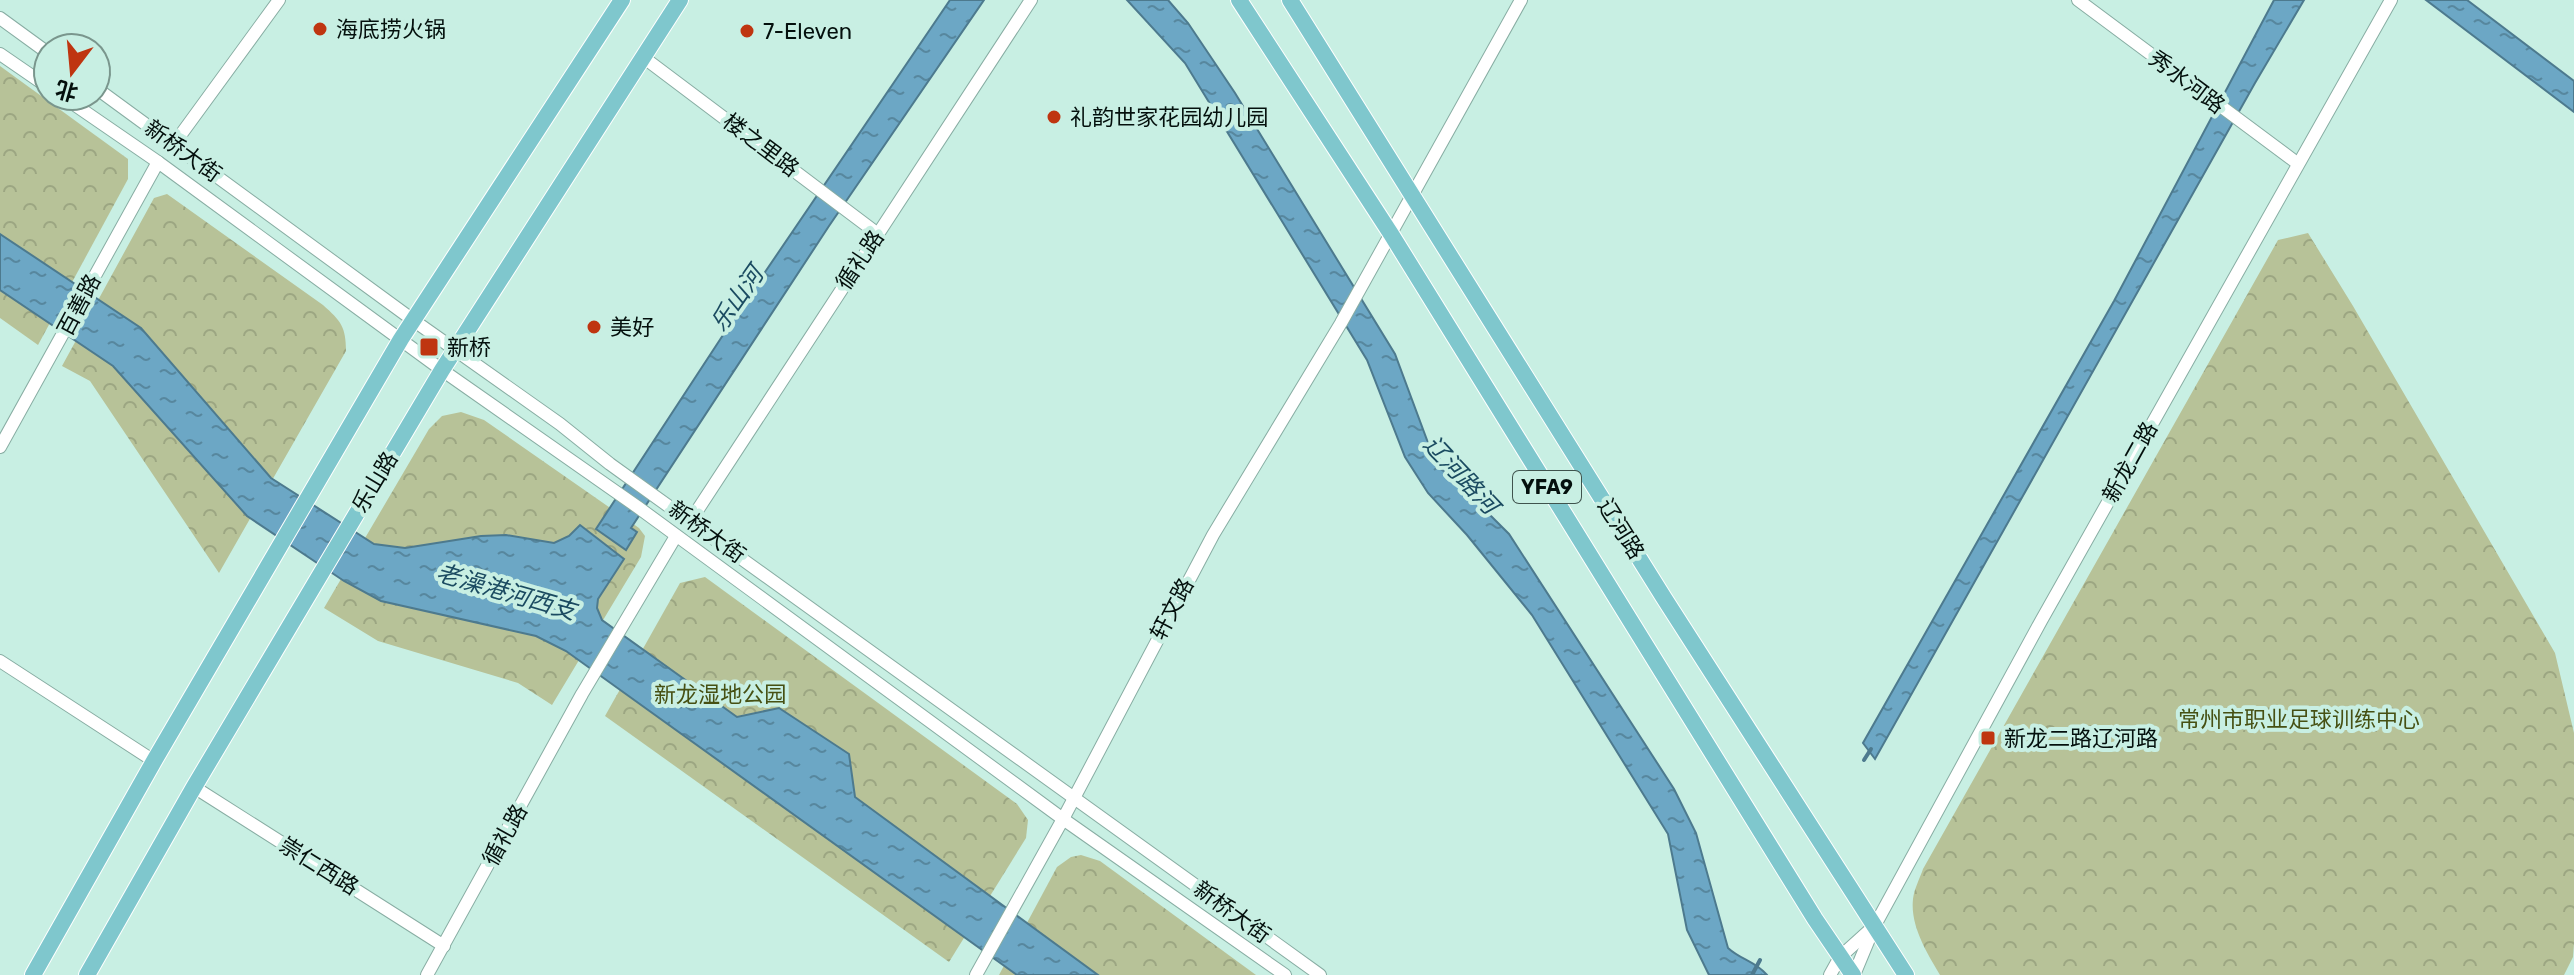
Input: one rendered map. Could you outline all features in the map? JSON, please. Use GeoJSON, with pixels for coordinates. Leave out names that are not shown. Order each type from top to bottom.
{"type":"FeatureCollection","features":[{"type":"Feature","properties":{"kind":"main road"},"geometry":{"type":"LineString","coordinates":[[33,975],[154,761],[401,339],[622,0]]}},
{"type":"Feature","properties":{"kind":"main road","name":"乐山路"},"geometry":{"type":"LineString","coordinates":[[87,975],[194,787],[442,370],[680,0]]}},
{"type":"Feature","properties":{"kind":"main road","name":"辽河路"},"geometry":{"type":"LineString","coordinates":[[1239,0],[1391,234],[1854,975]]}},
{"type":"Feature","properties":{"kind":"main road","name":"辽河路"},"geometry":{"type":"LineString","coordinates":[[1290,0],[1664,598],[1906,975]]}},
{"type":"Feature","properties":{"kind":"street"},"geometry":{"type":"LineString","coordinates":[[174,144],[279,0]]}},
{"type":"Feature","properties":{"kind":"street","name":"循礼路"},"geometry":{"type":"LineString","coordinates":[[691,520],[1031,0]]}},
{"type":"Feature","properties":{"kind":"street"},"geometry":{"type":"LineString","coordinates":[[1391,234],[1521,0]]}},
{"type":"Feature","properties":{"kind":"street","name":"秀水河路"},"geometry":{"type":"LineString","coordinates":[[2078,0],[2297,163]]}},
{"type":"Feature","properties":{"kind":"street","name":"新龙二路"},"geometry":{"type":"LineString","coordinates":[[1874,927],[2041,621],[2391,0]]}},
{"type":"Feature","properties":{"kind":"street"},"geometry":{"type":"LineString","coordinates":[[0,18],[32,41]]}},
{"type":"Feature","properties":{"kind":"street"},"geometry":{"type":"LineString","coordinates":[[0,54],[32,76]]}},
{"type":"Feature","properties":{"kind":"street","name":"楼之里路"},"geometry":{"type":"LineString","coordinates":[[643,57],[878,234]]}},
{"type":"Feature","properties":{"kind":"street","name":"新桥大街"},"geometry":{"type":"LineString","coordinates":[[112,99],[560,424],[610,464],[1320,975]]}},
{"type":"Feature","properties":{"kind":"street","name":"新桥大街"},"geometry":{"type":"LineString","coordinates":[[85,112],[639,508],[1063,819],[1285,975]]}},
{"type":"Feature","properties":{"kind":"street","name":"百善路"},"geometry":{"type":"LineString","coordinates":[[0,447],[158,162]]}},
{"type":"Feature","properties":{"kind":"street","name":"轩文路"},"geometry":{"type":"LineString","coordinates":[[978,970],[1074,799],[1213,535],[1391,234]]}},
{"type":"Feature","properties":{"kind":"street","name":"循礼路"},"geometry":{"type":"LineString","coordinates":[[427,975],[582,694],[676,536]]}},
{"type":"Feature","properties":{"kind":"street"},"geometry":{"type":"LineString","coordinates":[[0,661],[154,761]]}},
{"type":"Feature","properties":{"kind":"street","name":"崇仁西路"},"geometry":{"type":"LineString","coordinates":[[194,787],[444,946]]}},
{"type":"Feature","properties":{"kind":"street"},"geometry":{"type":"LineString","coordinates":[[1830,975],[1840,957],[1874,927]]}},
{"type":"Feature","properties":{"kind":"street"},"geometry":{"type":"LineString","coordinates":[[1854,975],[1874,927]]}},
{"type":"Feature","properties":{"kind":"green space"},"geometry":{"type":"Polygon","coordinates":[[[0,66],[32,89],[32,112],[63,112],[128,159],[128,179],[38,345],[0,318],[0,66]]]}},
{"type":"Feature","properties":{"kind":"green space"},"geometry":{"type":"Polygon","coordinates":[[[167,194],[323,305],[338,320],[345,336],[346,351],[219,573],[90,381],[62,366],[154,198],[167,194]]]}},
{"type":"Feature","properties":{"kind":"green space","name":"常州市职业足球训练中心"},"geometry":{"type":"Polygon","coordinates":[[[2308,233],[2555,653],[2574,733],[2573,957],[2564,975],[1940,975],[1920,939],[1914,919],[1914,895],[1923,869],[2278,240],[2308,233]]]}},
{"type":"Feature","properties":{"kind":"green space"},"geometry":{"type":"Polygon","coordinates":[[[461,412],[484,420],[639,528],[645,536],[641,557],[552,705],[518,683],[378,641],[324,608],[429,429],[442,416],[461,412]]]}},
{"type":"Feature","properties":{"kind":"green space","name":"新龙湿地公园"},"geometry":{"type":"Polygon","coordinates":[[[705,577],[1017,804],[1028,820],[1026,838],[949,962],[605,716],[680,583],[705,577]]]}},
{"type":"Feature","properties":{"kind":"green space"},"geometry":{"type":"Polygon","coordinates":[[[1081,855],[1100,861],[1256,975],[999,975],[1057,867],[1071,857],[1081,855]]]}},
{"type":"Feature","properties":{"kind":"water"},"geometry":{"type":"Polygon","coordinates":[[[950,0],[984,0],[829,226],[631,528],[637,532],[626,550],[596,529],[744,303],[950,0]]]}},
{"type":"Feature","properties":{"kind":"water"},"geometry":{"type":"Polygon","coordinates":[[[1127,0],[1168,0],[1188,23],[1235,93],[1395,354],[1427,440],[1452,477],[1509,534],[1674,789],[1696,833],[1728,948],[1767,975],[1709,975],[1687,930],[1668,834],[1532,615],[1467,535],[1428,493],[1405,457],[1367,360],[1185,63],[1127,0]]]}},
{"type":"Feature","properties":{"kind":"water"},"geometry":{"type":"Polygon","coordinates":[[[2274,0],[2304,0],[1875,759],[1863,743],[2114,301],[2274,0]]]}},
{"type":"Feature","properties":{"kind":"water"},"geometry":{"type":"Polygon","coordinates":[[[2426,0],[2467,0],[2574,81],[2574,112],[2426,0]]]}},
{"type":"Feature","properties":{"kind":"water","name":"老澡港河西支"},"geometry":{"type":"Polygon","coordinates":[[[0,234],[141,328],[271,478],[374,544],[405,548],[506,535],[554,543],[569,536],[580,525],[624,559],[598,599],[597,608],[602,620],[737,717],[779,708],[849,754],[855,797],[1098,975],[1017,975],[566,651],[536,636],[381,601],[344,581],[247,516],[113,366],[0,290],[0,234]]]}},
{"type":"Feature","properties":{"kind":"waterway"},"geometry":{"type":"LineString","coordinates":[[1864,760],[1871,749]]}},
{"type":"Feature","properties":{"kind":"waterway"},"geometry":{"type":"LineString","coordinates":[[1752,975],[1760,960]]}},
{"type":"Feature","properties":{"kind":"place","name":"海底捞火锅"},"geometry":{"type":"Point","coordinates":[320,29]}},
{"type":"Feature","properties":{"kind":"place","name":"7-Eleven"},"geometry":{"type":"Point","coordinates":[747,31]}},
{"type":"Feature","properties":{"kind":"place","name":"礼韵世家花园幼儿园"},"geometry":{"type":"Point","coordinates":[1054,117]}},
{"type":"Feature","properties":{"kind":"place","name":"美好"},"geometry":{"type":"Point","coordinates":[594,327]}},
{"type":"Feature","properties":{"kind":"place","name":"新桥"},"geometry":{"type":"Point","coordinates":[429,347]}},
{"type":"Feature","properties":{"kind":"place","name":"新龙二路辽河路"},"geometry":{"type":"Point","coordinates":[1988,738]}},
{"type":"Feature","properties":{"kind":"water label","name":"乐山河"},"geometry":{"type":"Point","coordinates":[737,299]}},
{"type":"Feature","properties":{"kind":"water label","name":"辽河路河"},"geometry":{"type":"Point","coordinates":[1461,475]}}]}
